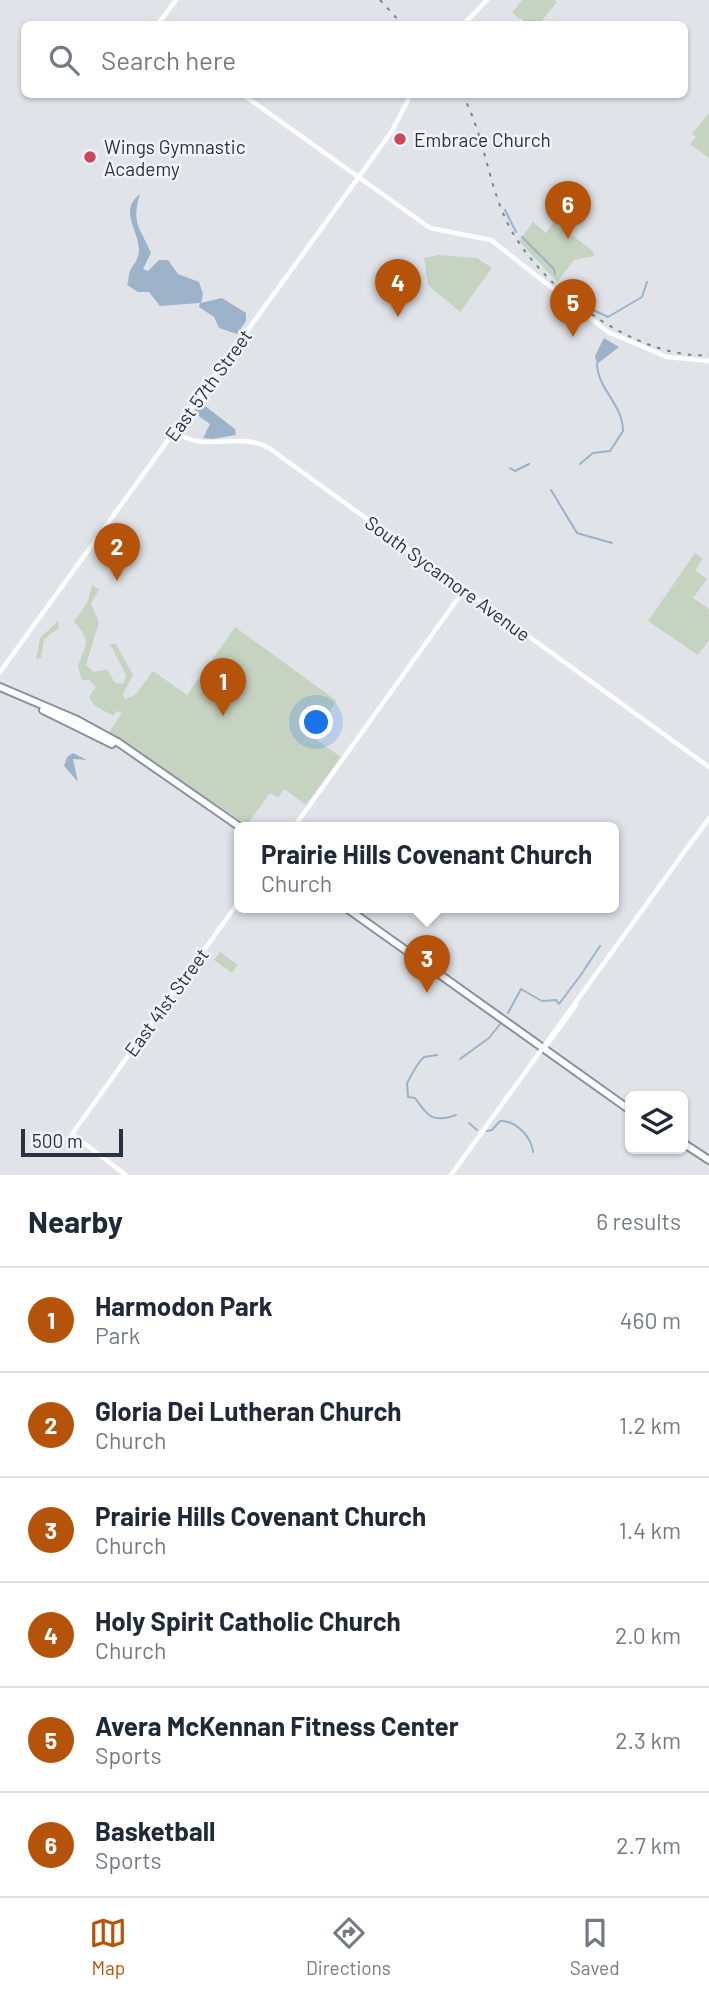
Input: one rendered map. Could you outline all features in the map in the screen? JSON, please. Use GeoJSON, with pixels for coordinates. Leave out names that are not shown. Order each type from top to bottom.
{"type":"FeatureCollection","features":[{"type":"Feature","properties":{"kind":"highway"},"geometry":{"type":"LineString","coordinates":[[0,689],[128,753],[234,825]]}},
{"type":"Feature","properties":{"kind":"highway"},"geometry":{"type":"LineString","coordinates":[[354,913],[545,1046]]}},
{"type":"Feature","properties":{"kind":"highway"},"geometry":{"type":"LineString","coordinates":[[359,913],[625,1104]]}},
{"type":"Feature","properties":{"kind":"highway"},"geometry":{"type":"LineString","coordinates":[[688,1148],[709,1163]]}},
{"type":"Feature","properties":{"kind":"main road"},"geometry":{"type":"LineString","coordinates":[[162,21],[178,0]]}},
{"type":"Feature","properties":{"kind":"main road"},"geometry":{"type":"LineString","coordinates":[[467,21],[487,0]]}},
{"type":"Feature","properties":{"kind":"main road"},"geometry":{"type":"LineString","coordinates":[[250,98],[430,229],[486,238],[597,325],[667,357],[709,361]]}},
{"type":"Feature","properties":{"kind":"main road","name":"East 57th Street"},"geometry":{"type":"LineString","coordinates":[[0,670],[358,176],[391,129],[408,98]]}},
{"type":"Feature","properties":{"kind":"main road","name":"East 57th Street"},"geometry":{"type":"LineString","coordinates":[[358,176],[402,116],[409,98]]}},
{"type":"Feature","properties":{"kind":"main road"},"geometry":{"type":"LineString","coordinates":[[383,145],[391,129]]}},
{"type":"Feature","properties":{"kind":"main road","name":"South Sycamore Avenue"},"geometry":{"type":"LineString","coordinates":[[174,431],[198,443],[246,440],[267,447],[709,767]]}},
{"type":"Feature","properties":{"kind":"main road"},"geometry":{"type":"LineString","coordinates":[[298,822],[465,590]]}},
{"type":"Feature","properties":{"kind":"main road"},"geometry":{"type":"LineString","coordinates":[[451,1175],[709,818]]}},
{"type":"Feature","properties":{"kind":"main road","name":"East 41st Street"},"geometry":{"type":"LineString","coordinates":[[126,1175],[72,1133],[234,910]]}},
{"type":"Feature","properties":{"kind":"green space"},"geometry":{"type":"Polygon","coordinates":[[[522,0],[557,2],[541,21],[524,21],[512,13],[522,0]]]}},
{"type":"Feature","properties":{"kind":"green space"},"geometry":{"type":"Polygon","coordinates":[[[709,113],[709,158],[690,144],[696,137],[692,134],[709,113]]]}},
{"type":"Feature","properties":{"kind":"green space"},"geometry":{"type":"Polygon","coordinates":[[[533,222],[546,233],[554,222],[592,250],[595,256],[574,260],[557,282],[519,241],[533,222]]]}},
{"type":"Feature","properties":{"kind":"green space"},"geometry":{"type":"Polygon","coordinates":[[[439,255],[477,258],[492,268],[460,312],[428,285],[424,258],[439,255]]]}},
{"type":"Feature","properties":{"kind":"green space"},"geometry":{"type":"Polygon","coordinates":[[[695,553],[703,559],[695,570],[707,579],[693,598],[709,609],[709,640],[698,655],[648,621],[695,553]]]}},
{"type":"Feature","properties":{"kind":"green space"},"geometry":{"type":"Polygon","coordinates":[[[92,585],[99,589],[91,604],[99,622],[86,665],[94,672],[107,669],[115,683],[123,684],[126,675],[110,644],[116,644],[133,675],[123,694],[125,699],[135,695],[153,671],[187,695],[235,627],[337,701],[311,736],[341,757],[306,805],[284,789],[278,798],[270,793],[249,822],[243,822],[109,732],[122,713],[117,711],[113,716],[94,705],[89,697],[96,687],[89,680],[82,680],[78,667],[86,643],[84,634],[74,622],[88,601],[92,585]]]}},
{"type":"Feature","properties":{"kind":"green space"},"geometry":{"type":"Polygon","coordinates":[[[58,621],[59,628],[44,639],[41,658],[36,660],[40,638],[58,621]]]}},
{"type":"Feature","properties":{"kind":"green space"},"geometry":{"type":"Polygon","coordinates":[[[220,952],[238,965],[232,973],[214,960],[220,952]]]}},
{"type":"Feature","properties":{"kind":"water"},"geometry":{"type":"Polygon","coordinates":[[[140,194],[137,219],[151,253],[143,269],[148,271],[159,260],[168,260],[178,274],[199,282],[203,294],[201,303],[222,298],[246,313],[246,321],[237,334],[219,328],[214,317],[199,307],[200,303],[160,306],[149,292],[138,292],[127,285],[139,250],[131,221],[131,207],[140,194]]]}},
{"type":"Feature","properties":{"kind":"water"},"geometry":{"type":"Polygon","coordinates":[[[604,338],[619,347],[597,364],[595,356],[604,338]]]}},
{"type":"Feature","properties":{"kind":"water"},"geometry":{"type":"Polygon","coordinates":[[[201,403],[235,429],[236,435],[203,438],[210,424],[193,412],[201,403]]]}},
{"type":"Feature","properties":{"kind":"water"},"geometry":{"type":"Polygon","coordinates":[[[73,753],[87,760],[73,759],[78,782],[64,766],[67,757],[73,753]]]}},
{"type":"Feature","properties":{"kind":"waterway"},"geometry":{"type":"LineString","coordinates":[[505,210],[516,232]]}},
{"type":"Feature","properties":{"kind":"waterway"},"geometry":{"type":"LineString","coordinates":[[522,237],[554,269],[555,274]]}},
{"type":"Feature","properties":{"kind":"waterway"},"geometry":{"type":"LineString","coordinates":[[560,285],[589,308],[608,317],[642,297],[647,282]]}},
{"type":"Feature","properties":{"kind":"waterway"},"geometry":{"type":"LineString","coordinates":[[580,464],[593,453],[610,451],[623,431],[619,413],[601,382],[597,364]]}},
{"type":"Feature","properties":{"kind":"waterway"},"geometry":{"type":"LineString","coordinates":[[510,468],[515,471],[529,464]]}},
{"type":"Feature","properties":{"kind":"waterway"},"geometry":{"type":"LineString","coordinates":[[551,490],[577,533],[612,543]]}},
{"type":"Feature","properties":{"kind":"waterway"},"geometry":{"type":"LineString","coordinates":[[584,970],[600,946]]}},
{"type":"Feature","properties":{"kind":"waterway"},"geometry":{"type":"LineString","coordinates":[[542,1001],[556,1000],[559,1004],[583,972]]}},
{"type":"Feature","properties":{"kind":"waterway"},"geometry":{"type":"LineString","coordinates":[[508,1013],[521,989],[540,1000]]}},
{"type":"Feature","properties":{"kind":"waterway"},"geometry":{"type":"LineString","coordinates":[[460,1059],[489,1038],[501,1023]]}},
{"type":"Feature","properties":{"kind":"waterway"},"geometry":{"type":"LineString","coordinates":[[437,1055],[424,1057],[419,1063],[407,1083],[408,1097],[415,1098],[432,1117],[456,1115]]}},
{"type":"Feature","properties":{"kind":"waterway"},"geometry":{"type":"LineString","coordinates":[[487,1131],[492,1130],[500,1121],[511,1123],[526,1135],[533,1152]]}},
{"type":"Feature","properties":{"kind":"waterway"},"geometry":{"type":"LineString","coordinates":[[469,1123],[477,1130]]}},
{"type":"Feature","properties":{"kind":"railway"},"geometry":{"type":"LineString","coordinates":[[380,0],[399,21]]}},
{"type":"Feature","properties":{"kind":"railway"},"geometry":{"type":"LineString","coordinates":[[464,98],[506,220],[520,245],[540,269],[564,293],[620,332],[650,345],[680,353],[709,355]]}},
{"type":"Feature","properties":{"kind":"place","name":"Embrace Church"},"geometry":{"type":"Point","coordinates":[400,139]}},
{"type":"Feature","properties":{"kind":"place","name":"Wings Gymnastic Academy"},"geometry":{"type":"Point","coordinates":[90,157]}},
{"type":"Feature","properties":{"kind":"place","name":"Basketball"},"geometry":{"type":"Point","coordinates":[568,239]}},
{"type":"Feature","properties":{"kind":"place","name":"Holy Spirit Catholic Church"},"geometry":{"type":"Point","coordinates":[398,317]}},
{"type":"Feature","properties":{"kind":"place","name":"Avera McKennan Fitness Center"},"geometry":{"type":"Point","coordinates":[573,337]}},
{"type":"Feature","properties":{"kind":"place","name":"Gloria Dei Lutheran Church"},"geometry":{"type":"Point","coordinates":[117,581]}},
{"type":"Feature","properties":{"kind":"place","name":"Harmodon Park"},"geometry":{"type":"Point","coordinates":[223,716]}},
{"type":"Feature","properties":{"kind":"place","name":"Prairie Hills Covenant Church"},"geometry":{"type":"Point","coordinates":[427,993]}}]}
